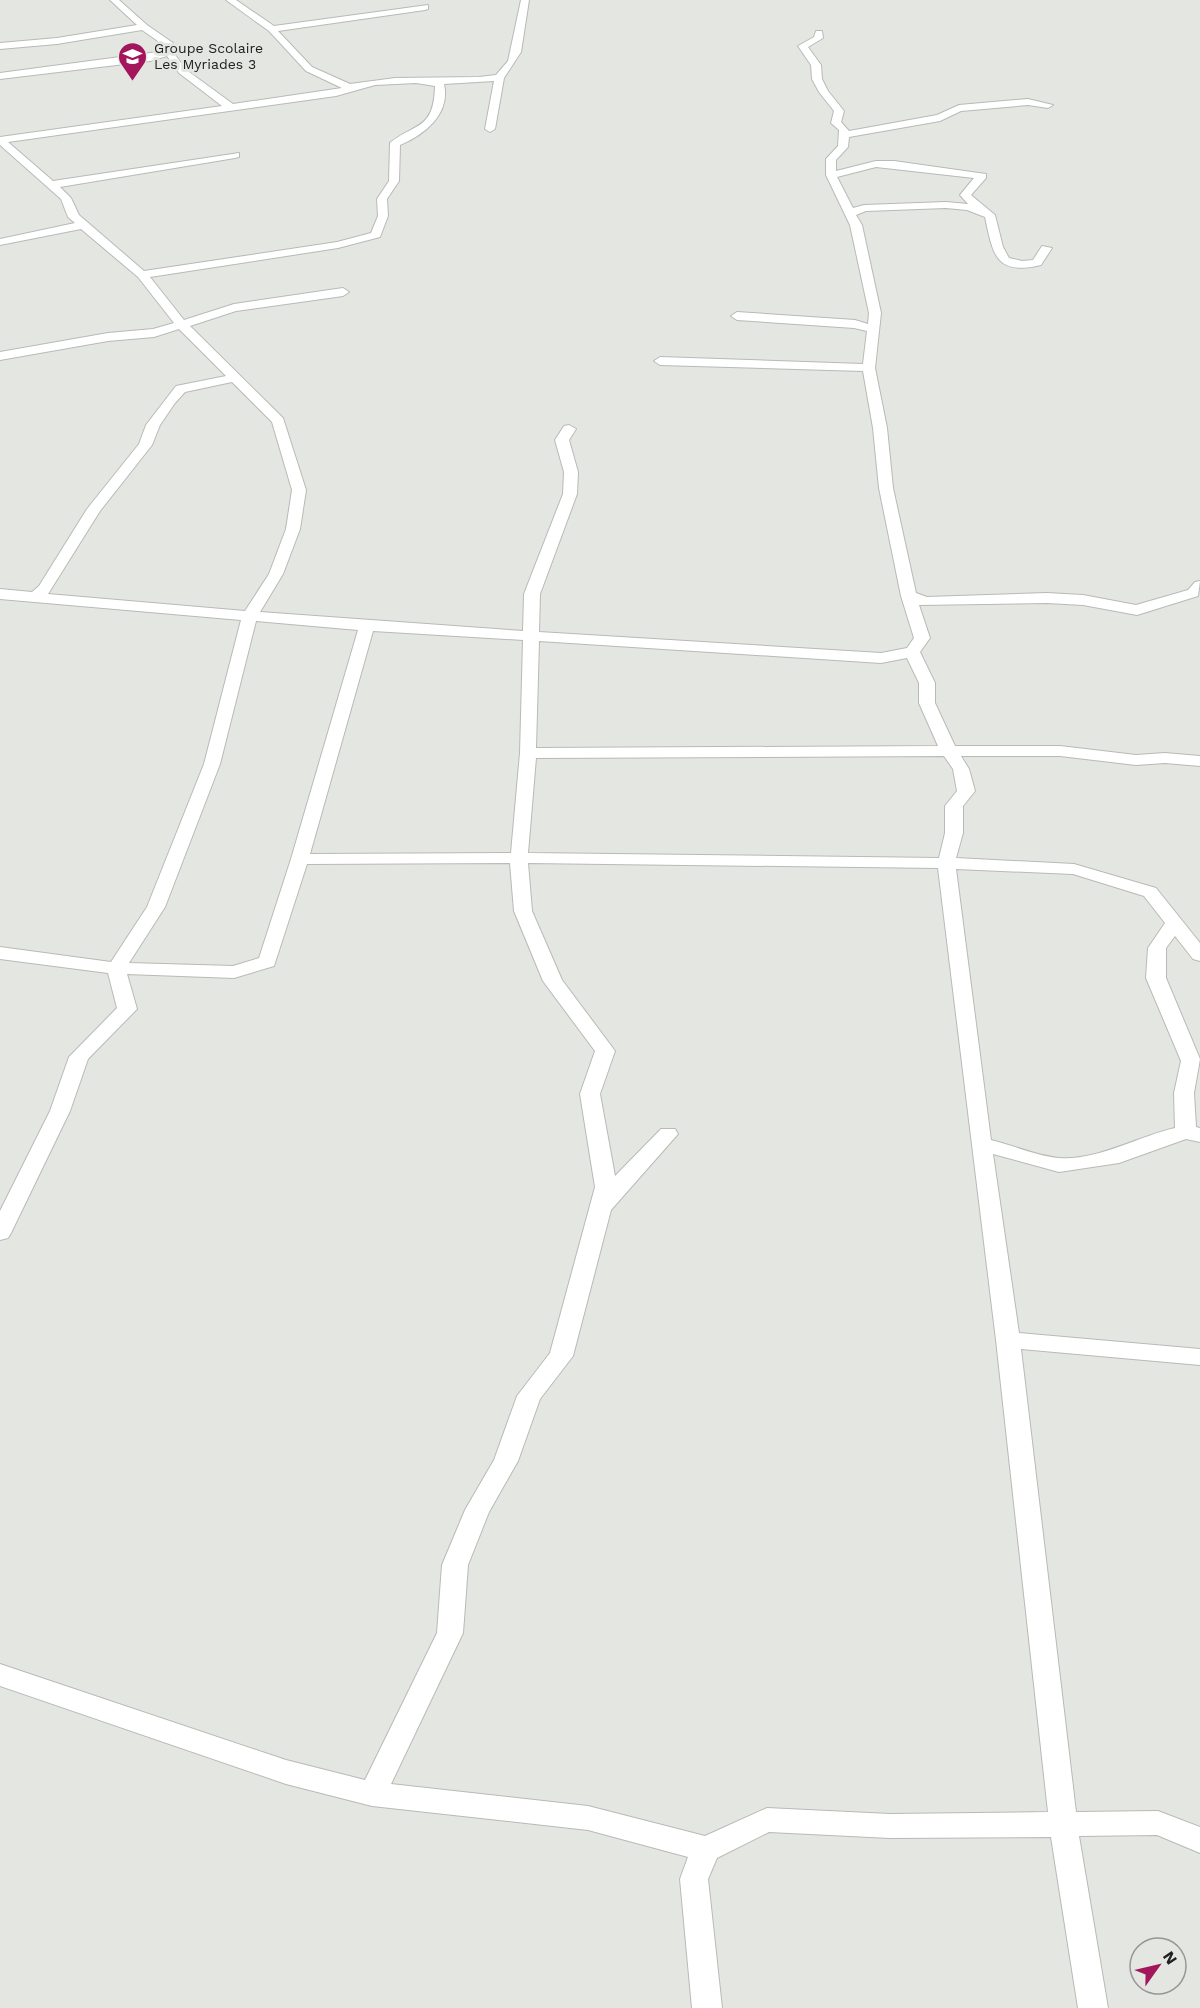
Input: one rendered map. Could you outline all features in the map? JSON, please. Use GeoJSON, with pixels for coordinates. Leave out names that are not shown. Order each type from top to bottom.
{"type":"FeatureCollection","features":[{"type":"Feature","properties":{"kind":"street"},"geometry":{"type":"LineString","coordinates":[[114,0],[144,27],[170,45],[169,53],[182,71],[230,107]]}},
{"type":"Feature","properties":{"kind":"street"},"geometry":{"type":"LineString","coordinates":[[230,0],[272,29],[286,48],[309,69],[348,87]]}},
{"type":"Feature","properties":{"kind":"street"},"geometry":{"type":"LineString","coordinates":[[0,140],[336,93],[348,87],[499,77],[507,71],[518,50],[525,0]]}},
{"type":"Feature","properties":{"kind":"street"},"geometry":{"type":"LineString","coordinates":[[272,29],[425,7]]}},
{"type":"Feature","properties":{"kind":"street"},"geometry":{"type":"LineString","coordinates":[[0,46],[57,41],[144,27]]}},
{"type":"Feature","properties":{"kind":"street"},"geometry":{"type":"LineString","coordinates":[[0,594],[367,626],[881,658],[912,652],[922,638],[909,596],[886,488],[880,428],[869,368],[875,313],[856,225],[831,175],[831,159],[843,147],[844,129],[836,123],[839,111],[824,92],[817,79],[816,65],[803,45],[818,38],[819,33]]}},
{"type":"Feature","properties":{"kind":"street"},"geometry":{"type":"LineString","coordinates":[[0,76],[150,58],[169,53]]}},
{"type":"Feature","properties":{"kind":"street"},"geometry":{"type":"LineString","coordinates":[[490,129],[499,77]]}},
{"type":"Feature","properties":{"kind":"street"},"geometry":{"type":"LineString","coordinates":[[142,275],[347,243],[375,235],[384,216],[382,198],[394,180],[395,143],[426,129],[434,117],[441,90],[440,85],[429,80]]}},
{"type":"Feature","properties":{"kind":"street"},"geometry":{"type":"LineString","coordinates":[[843,135],[940,118],[959,108],[993,107],[1028,102],[1048,105]]}},
{"type":"Feature","properties":{"kind":"street"},"geometry":{"type":"LineString","coordinates":[[0,140],[66,198],[74,217],[142,275],[182,325],[278,421],[299,490],[293,529],[276,574],[250,615],[212,764],[156,907],[116,968],[127,1009],[79,1058],[60,1111],[0,1233]]}},
{"type":"Feature","properties":{"kind":"street"},"geometry":{"type":"LineString","coordinates":[[51,184],[235,155]]}},
{"type":"Feature","properties":{"kind":"street"},"geometry":{"type":"LineString","coordinates":[[831,175],[876,164],[965,172],[982,176],[965,195],[970,202],[990,215],[998,253],[1002,261],[1024,266],[1036,263],[1046,248]]}},
{"type":"Feature","properties":{"kind":"street"},"geometry":{"type":"LineString","coordinates":[[849,214],[864,208],[946,206],[969,207],[990,215]]}},
{"type":"Feature","properties":{"kind":"street"},"geometry":{"type":"LineString","coordinates":[[0,242],[82,225]]}},
{"type":"Feature","properties":{"kind":"street"},"geometry":{"type":"LineString","coordinates":[[0,356],[108,337],[154,333],[234,308],[343,292]]}},
{"type":"Feature","properties":{"kind":"street"},"geometry":{"type":"LineString","coordinates":[[737,316],[855,324],[873,329]]}},
{"type":"Feature","properties":{"kind":"street"},"geometry":{"type":"LineString","coordinates":[[660,361],[730,364],[804,362],[869,368]]}},
{"type":"Feature","properties":{"kind":"street"},"geometry":{"type":"LineString","coordinates":[[35,597],[45,589],[94,509],[145,445],[153,425],[170,399],[181,389],[235,378]]}},
{"type":"Feature","properties":{"kind":"street"},"geometry":{"type":"LineString","coordinates":[[372,1794],[450,1633],[456,1565],[477,1510],[506,1461],[529,1396],[561,1356],[606,1187],[590,1094],[605,1050],[553,981],[523,911],[519,858],[528,753],[532,594],[570,494],[571,472],[562,440],[569,429]]}},
{"type":"Feature","properties":{"kind":"street"},"geometry":{"type":"LineString","coordinates":[[909,596],[926,602],[1047,597],[1083,600],[1137,610],[1193,593],[1200,585]]}},
{"type":"Feature","properties":{"kind":"street"},"geometry":{"type":"LineString","coordinates":[[0,953],[116,968],[234,972],[267,962],[300,859],[367,626]]}},
{"type":"Feature","properties":{"kind":"street"},"geometry":{"type":"LineString","coordinates":[[912,652],[927,683],[927,703],[949,752],[961,769],[966,791],[954,806],[954,833],[946,863],[1008,1340],[1063,1823],[1094,2008]]}},
{"type":"Feature","properties":{"kind":"street"},"geometry":{"type":"LineString","coordinates":[[528,753],[1060,751],[1136,760],[1165,758],[1200,761]]}},
{"type":"Feature","properties":{"kind":"street"},"geometry":{"type":"LineString","coordinates":[[300,859],[519,858],[946,863],[1074,869],[1150,892],[1200,955]]}},
{"type":"Feature","properties":{"kind":"street"},"geometry":{"type":"LineString","coordinates":[[982,1144],[1059,1165],[1119,1156],[1161,1138],[1193,1133],[1184,1093],[1191,1061],[1156,978],[1157,948],[1175,922]]}},
{"type":"Feature","properties":{"kind":"street"},"geometry":{"type":"LineString","coordinates":[[600,1208],[630,1172],[668,1134]]}},
{"type":"Feature","properties":{"kind":"street"},"geometry":{"type":"LineString","coordinates":[[1008,1340],[1200,1357]]}},
{"type":"Feature","properties":{"kind":"street"},"geometry":{"type":"LineString","coordinates":[[0,1675],[286,1772],[372,1794],[588,1818],[706,1849],[767,1820],[890,1826],[1158,1823],[1200,1840]]}},
{"type":"Feature","properties":{"kind":"street"},"geometry":{"type":"LineString","coordinates":[[706,1849],[694,1879],[701,1969],[707,2008]]}},
{"type":"Feature","properties":{"kind":"place","name":"Groupe Scolaire Les Myriades 3"},"geometry":{"type":"Point","coordinates":[133,82]}}]}
